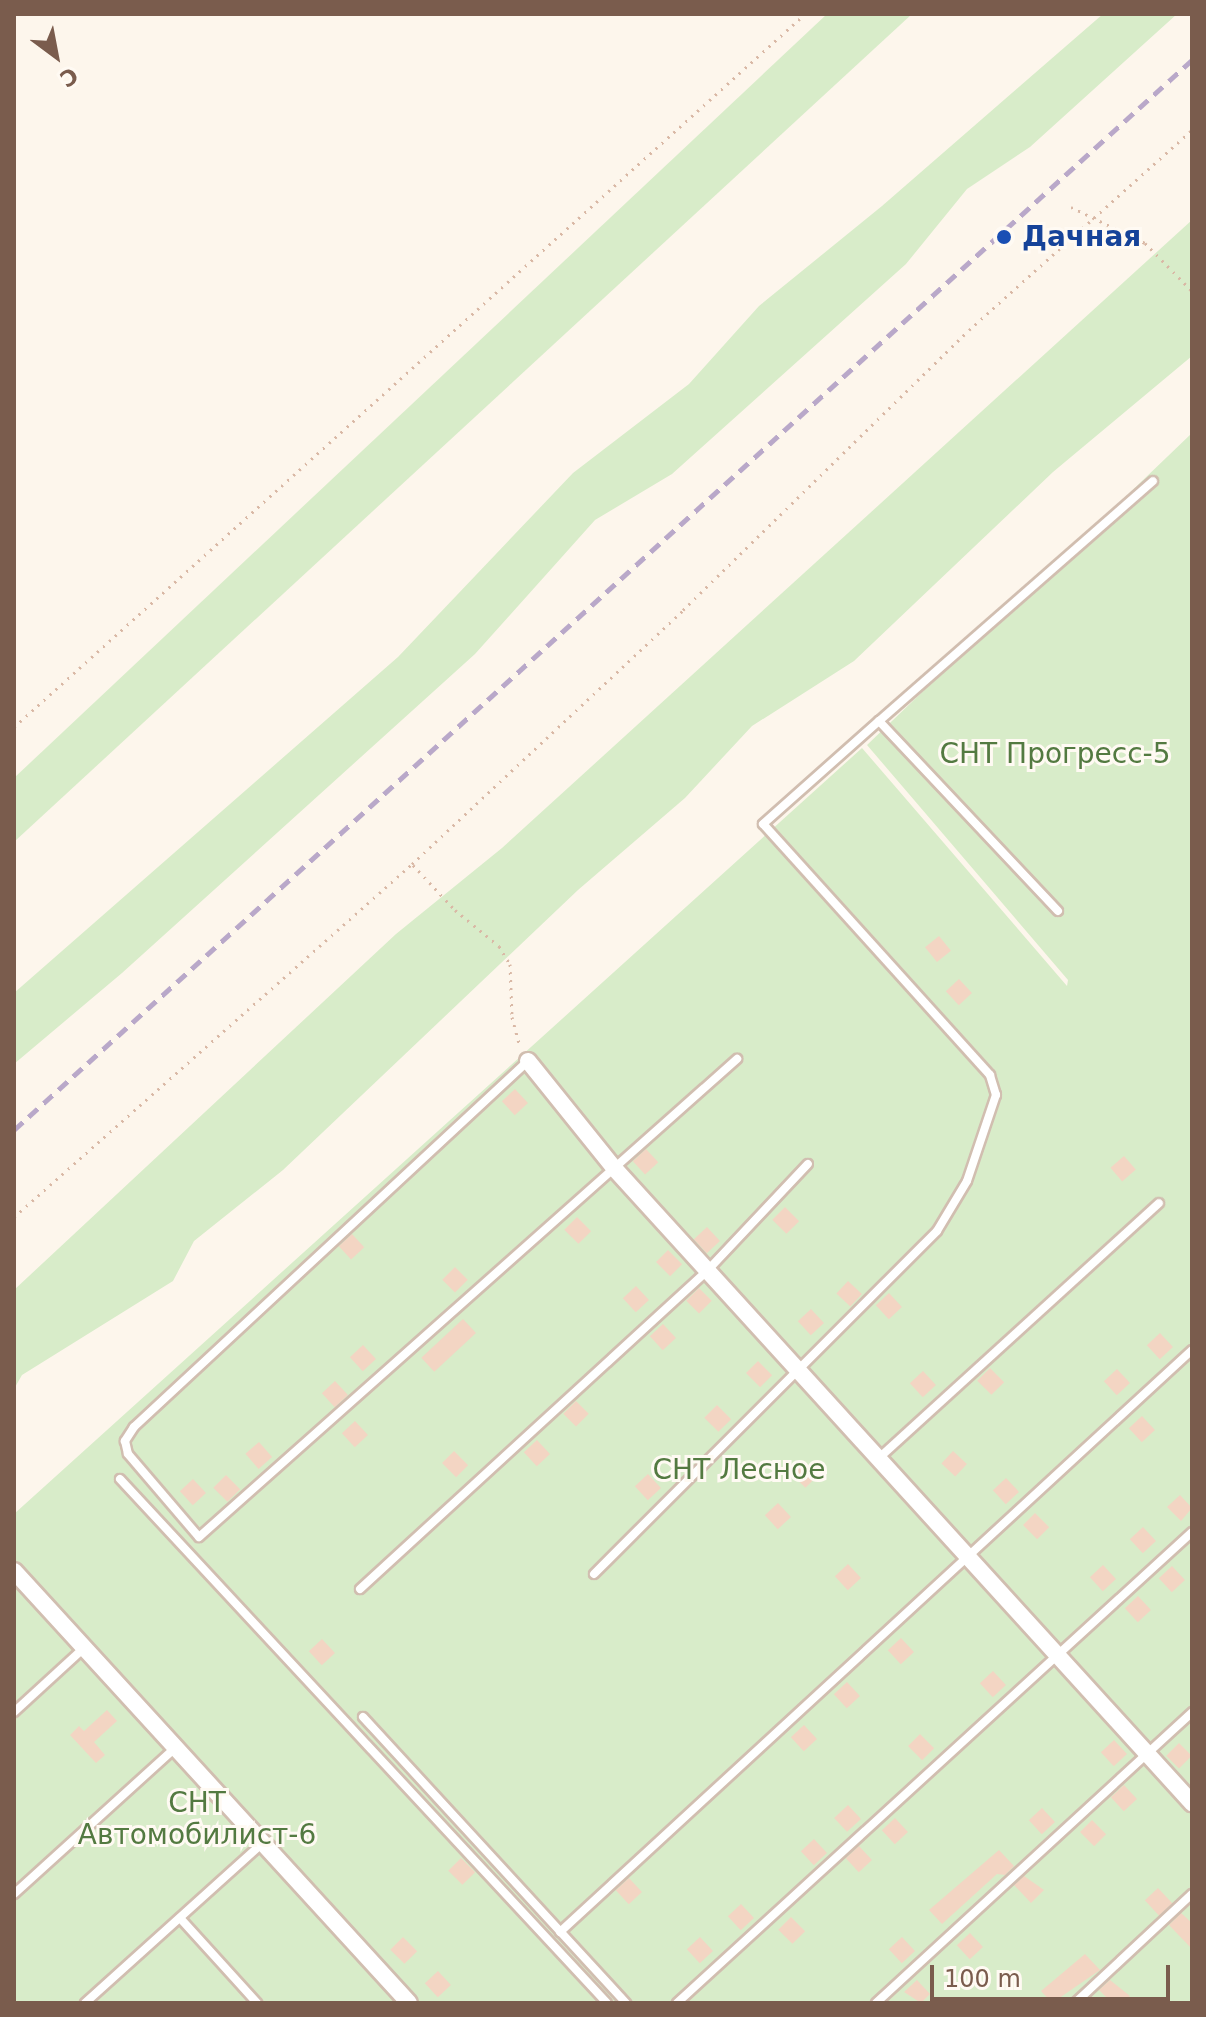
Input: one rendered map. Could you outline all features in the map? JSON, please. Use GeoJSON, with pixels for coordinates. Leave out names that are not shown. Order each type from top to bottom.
{"type":"FeatureCollection","features":[{"type":"Feature","properties":{"kind":"street"},"geometry":{"type":"LineString","coordinates":[[528,1061],[614,1168],[1192,1803]]}},
{"type":"Feature","properties":{"kind":"street"},"geometry":{"type":"LineString","coordinates":[[14,1571],[409,2003]]}},
{"type":"Feature","properties":{"kind":"lane"},"geometry":{"type":"LineString","coordinates":[[594,1574],[937,1231],[967,1181],[996,1095],[990,1075],[763,824],[1153,481]]}},
{"type":"Feature","properties":{"kind":"lane"},"geometry":{"type":"LineString","coordinates":[[879,721],[1058,911]]}},
{"type":"Feature","properties":{"kind":"lane"},"geometry":{"type":"LineString","coordinates":[[528,1061],[134,1427],[125,1441],[128,1454],[199,1537],[737,1059]]}},
{"type":"Feature","properties":{"kind":"lane"},"geometry":{"type":"LineString","coordinates":[[360,1589],[707,1271],[808,1164]]}},
{"type":"Feature","properties":{"kind":"lane"},"geometry":{"type":"LineString","coordinates":[[880,1457],[1159,1203]]}},
{"type":"Feature","properties":{"kind":"lane"},"geometry":{"type":"LineString","coordinates":[[560,1932],[1192,1350]]}},
{"type":"Feature","properties":{"kind":"lane"},"geometry":{"type":"LineString","coordinates":[[120,1479],[607,2003]]}},
{"type":"Feature","properties":{"kind":"lane"},"geometry":{"type":"LineString","coordinates":[[677,2003],[1192,1532]]}},
{"type":"Feature","properties":{"kind":"lane"},"geometry":{"type":"LineString","coordinates":[[14,1712],[85,1646]]}},
{"type":"Feature","properties":{"kind":"lane"},"geometry":{"type":"LineString","coordinates":[[876,2003],[1192,1712]]}},
{"type":"Feature","properties":{"kind":"lane"},"geometry":{"type":"LineString","coordinates":[[363,1717],[626,2003]]}},
{"type":"Feature","properties":{"kind":"lane"},"geometry":{"type":"LineString","coordinates":[[14,1894],[175,1748]]}},
{"type":"Feature","properties":{"kind":"lane"},"geometry":{"type":"LineString","coordinates":[[85,2003],[263,1843]]}},
{"type":"Feature","properties":{"kind":"lane"},"geometry":{"type":"LineString","coordinates":[[1075,2003],[1192,1894]]}},
{"type":"Feature","properties":{"kind":"lane"},"geometry":{"type":"LineString","coordinates":[[180,1918],[257,2003]]}},
{"type":"Feature","properties":{"kind":"path"},"geometry":{"type":"LineString","coordinates":[[14,727],[805,14]]}},
{"type":"Feature","properties":{"kind":"path"},"geometry":{"type":"LineString","coordinates":[[14,1217],[412,864],[683,610],[969,330],[1192,130]]}},
{"type":"Feature","properties":{"kind":"path"},"geometry":{"type":"LineString","coordinates":[[1071,207],[1097,216],[1145,243],[1192,291]]}},
{"type":"Feature","properties":{"kind":"path"},"geometry":{"type":"LineString","coordinates":[[412,864],[455,910],[499,946],[510,964],[512,1017],[528,1061]]}},
{"type":"Feature","properties":{"kind":"green space"},"geometry":{"type":"Polygon","coordinates":[[[827,14],[912,14],[14,842],[14,778],[827,14]]]}},
{"type":"Feature","properties":{"kind":"green space"},"geometry":{"type":"Polygon","coordinates":[[[1103,14],[1177,14],[1030,147],[967,189],[906,264],[672,474],[595,520],[475,654],[122,973],[14,1064],[14,993],[398,657],[573,473],[689,384],[759,306],[882,206],[1103,14]]]}},
{"type":"Feature","properties":{"kind":"green space"},"geometry":{"type":"Polygon","coordinates":[[[1192,220],[1192,356],[1053,472],[854,661],[752,726],[685,798],[578,890],[283,1170],[194,1241],[173,1281],[22,1375],[14,1389],[14,1290],[396,934],[502,848],[1192,220]]]}},
{"type":"Feature","properties":{"kind":"green space","name":"СНТ Лесное"},"geometry":{"type":"Polygon","coordinates":[[[1192,433],[1192,2003],[14,2003],[14,1514],[862,748],[1067,986],[1068,980],[867,745],[1192,433]]]}},
{"type":"Feature","properties":{"kind":"building"},"geometry":{"type":"Polygon","coordinates":[[[939,936],[951,951],[937,962],[925,947],[939,936]]]}},
{"type":"Feature","properties":{"kind":"building"},"geometry":{"type":"Polygon","coordinates":[[[959,979],[972,993],[959,1005],[946,991],[959,979]]]}},
{"type":"Feature","properties":{"kind":"building"},"geometry":{"type":"Polygon","coordinates":[[[515,1089],[528,1103],[515,1115],[502,1101],[515,1089]]]}},
{"type":"Feature","properties":{"kind":"building"},"geometry":{"type":"Polygon","coordinates":[[[646,1149],[658,1162],[645,1174],[633,1161],[646,1149]]]}},
{"type":"Feature","properties":{"kind":"building"},"geometry":{"type":"Polygon","coordinates":[[[1124,1156],[1136,1170],[1122,1181],[1110,1168],[1124,1156]]]}},
{"type":"Feature","properties":{"kind":"building"},"geometry":{"type":"Polygon","coordinates":[[[785,1207],[799,1221],[786,1234],[772,1220],[785,1207]]]}},
{"type":"Feature","properties":{"kind":"building"},"geometry":{"type":"Polygon","coordinates":[[[577,1217],[591,1231],[578,1244],[564,1230],[577,1217]]]}},
{"type":"Feature","properties":{"kind":"building"},"geometry":{"type":"Polygon","coordinates":[[[707,1227],[720,1241],[707,1253],[694,1239],[707,1227]]]}},
{"type":"Feature","properties":{"kind":"building"},"geometry":{"type":"Polygon","coordinates":[[[352,1234],[364,1247],[351,1259],[339,1246],[352,1234]]]}},
{"type":"Feature","properties":{"kind":"building"},"geometry":{"type":"Polygon","coordinates":[[[668,1250],[682,1264],[670,1276],[656,1262],[668,1250]]]}},
{"type":"Feature","properties":{"kind":"building"},"geometry":{"type":"Polygon","coordinates":[[[455,1267],[468,1280],[455,1292],[442,1280],[455,1267]]]}},
{"type":"Feature","properties":{"kind":"building"},"geometry":{"type":"Polygon","coordinates":[[[848,1281],[862,1294],[850,1306],[836,1293],[848,1281]]]}},
{"type":"Feature","properties":{"kind":"building"},"geometry":{"type":"Polygon","coordinates":[[[636,1286],[649,1300],[636,1312],[623,1298],[636,1286]]]}},
{"type":"Feature","properties":{"kind":"building"},"geometry":{"type":"Polygon","coordinates":[[[699,1288],[712,1301],[699,1313],[686,1301],[699,1288]]]}},
{"type":"Feature","properties":{"kind":"building"},"geometry":{"type":"Polygon","coordinates":[[[889,1293],[902,1307],[889,1319],[876,1305],[889,1293]]]}},
{"type":"Feature","properties":{"kind":"building"},"geometry":{"type":"Polygon","coordinates":[[[811,1309],[824,1323],[811,1335],[798,1321],[811,1309]]]}},
{"type":"Feature","properties":{"kind":"building"},"geometry":{"type":"Polygon","coordinates":[[[463,1319],[476,1333],[434,1372],[421,1358],[463,1319]]]}},
{"type":"Feature","properties":{"kind":"building"},"geometry":{"type":"Polygon","coordinates":[[[663,1324],[676,1338],[663,1350],[650,1336],[663,1324]]]}},
{"type":"Feature","properties":{"kind":"building"},"geometry":{"type":"Polygon","coordinates":[[[1160,1333],[1173,1347],[1160,1359],[1147,1345],[1160,1333]]]}},
{"type":"Feature","properties":{"kind":"building"},"geometry":{"type":"Polygon","coordinates":[[[363,1345],[376,1359],[363,1371],[350,1357],[363,1345]]]}},
{"type":"Feature","properties":{"kind":"building"},"geometry":{"type":"Polygon","coordinates":[[[758,1361],[772,1375],[760,1387],[746,1373],[758,1361]]]}},
{"type":"Feature","properties":{"kind":"building"},"geometry":{"type":"Polygon","coordinates":[[[990,1368],[1004,1382],[991,1395],[977,1381],[990,1368]]]}},
{"type":"Feature","properties":{"kind":"building"},"geometry":{"type":"Polygon","coordinates":[[[1117,1369],[1130,1383],[1117,1395],[1104,1381],[1117,1369]]]}},
{"type":"Feature","properties":{"kind":"building"},"geometry":{"type":"Polygon","coordinates":[[[923,1371],[936,1385],[923,1397],[910,1383],[923,1371]]]}},
{"type":"Feature","properties":{"kind":"building"},"geometry":{"type":"Polygon","coordinates":[[[335,1381],[348,1395],[335,1407],[322,1393],[335,1381]]]}},
{"type":"Feature","properties":{"kind":"building"},"geometry":{"type":"Polygon","coordinates":[[[576,1401],[589,1414],[576,1426],[563,1414],[576,1401]]]}},
{"type":"Feature","properties":{"kind":"building"},"geometry":{"type":"Polygon","coordinates":[[[717,1405],[731,1419],[718,1432],[704,1418],[717,1405]]]}},
{"type":"Feature","properties":{"kind":"building"},"geometry":{"type":"Polygon","coordinates":[[[1142,1416],[1155,1430],[1142,1442],[1129,1428],[1142,1416]]]}},
{"type":"Feature","properties":{"kind":"building"},"geometry":{"type":"Polygon","coordinates":[[[355,1421],[368,1435],[355,1447],[342,1433],[355,1421]]]}},
{"type":"Feature","properties":{"kind":"building"},"geometry":{"type":"Polygon","coordinates":[[[537,1440],[550,1454],[537,1466],[524,1452],[537,1440]]]}},
{"type":"Feature","properties":{"kind":"building"},"geometry":{"type":"Polygon","coordinates":[[[259,1442],[272,1457],[259,1469],[245,1454],[259,1442]]]}},
{"type":"Feature","properties":{"kind":"building"},"geometry":{"type":"Polygon","coordinates":[[[454,1451],[468,1465],[456,1477],[442,1463],[454,1451]]]}},
{"type":"Feature","properties":{"kind":"building"},"geometry":{"type":"Polygon","coordinates":[[[953,1451],[967,1464],[955,1476],[941,1463],[953,1451]]]}},
{"type":"Feature","properties":{"kind":"building"},"geometry":{"type":"Polygon","coordinates":[[[804,1461],[818,1475],[805,1488],[791,1474],[804,1461]]]}},
{"type":"Feature","properties":{"kind":"building"},"geometry":{"type":"Polygon","coordinates":[[[648,1474],[661,1488],[648,1500],[635,1486],[648,1474]]]}},
{"type":"Feature","properties":{"kind":"building"},"geometry":{"type":"Polygon","coordinates":[[[226,1475],[240,1489],[227,1502],[213,1488],[226,1475]]]}},
{"type":"Feature","properties":{"kind":"building"},"geometry":{"type":"Polygon","coordinates":[[[1006,1478],[1019,1492],[1006,1504],[993,1490],[1006,1478]]]}},
{"type":"Feature","properties":{"kind":"building"},"geometry":{"type":"Polygon","coordinates":[[[193,1479],[206,1493],[193,1505],[180,1491],[193,1479]]]}},
{"type":"Feature","properties":{"kind":"building"},"geometry":{"type":"Polygon","coordinates":[[[1180,1495],[1192,1508],[1181,1521],[1167,1507],[1180,1495]]]}},
{"type":"Feature","properties":{"kind":"building"},"geometry":{"type":"Polygon","coordinates":[[[778,1503],[791,1517],[778,1529],[765,1515],[778,1503]]]}},
{"type":"Feature","properties":{"kind":"building"},"geometry":{"type":"Polygon","coordinates":[[[1035,1513],[1049,1527],[1037,1539],[1023,1525],[1035,1513]]]}},
{"type":"Feature","properties":{"kind":"building"},"geometry":{"type":"Polygon","coordinates":[[[1143,1527],[1156,1541],[1143,1553],[1130,1539],[1143,1527]]]}},
{"type":"Feature","properties":{"kind":"building"},"geometry":{"type":"Polygon","coordinates":[[[848,1564],[861,1578],[848,1590],[835,1576],[848,1564]]]}},
{"type":"Feature","properties":{"kind":"building"},"geometry":{"type":"Polygon","coordinates":[[[1103,1565],[1116,1579],[1103,1591],[1090,1577],[1103,1565]]]}},
{"type":"Feature","properties":{"kind":"building"},"geometry":{"type":"Polygon","coordinates":[[[1172,1566],[1185,1580],[1172,1592],[1159,1578],[1172,1566]]]}},
{"type":"Feature","properties":{"kind":"building"},"geometry":{"type":"Polygon","coordinates":[[[1138,1596],[1151,1610],[1138,1622],[1125,1608],[1138,1596]]]}},
{"type":"Feature","properties":{"kind":"building"},"geometry":{"type":"Polygon","coordinates":[[[901,1638],[914,1652],[901,1664],[888,1650],[901,1638]]]}},
{"type":"Feature","properties":{"kind":"building"},"geometry":{"type":"Polygon","coordinates":[[[322,1639],[335,1653],[322,1665],[309,1651],[322,1639]]]}},
{"type":"Feature","properties":{"kind":"building"},"geometry":{"type":"Polygon","coordinates":[[[993,1671],[1006,1685],[993,1697],[980,1683],[993,1671]]]}},
{"type":"Feature","properties":{"kind":"building"},"geometry":{"type":"Polygon","coordinates":[[[847,1682],[860,1696],[847,1708],[834,1694],[847,1682]]]}},
{"type":"Feature","properties":{"kind":"building"},"geometry":{"type":"Polygon","coordinates":[[[107,1710],[117,1721],[94,1742],[105,1755],[96,1763],[70,1735],[79,1726],[84,1731],[107,1710]]]}},
{"type":"Feature","properties":{"kind":"building"},"geometry":{"type":"Polygon","coordinates":[[[804,1725],[817,1739],[804,1751],[791,1737],[804,1725]]]}},
{"type":"Feature","properties":{"kind":"building"},"geometry":{"type":"Polygon","coordinates":[[[920,1734],[934,1748],[922,1760],[908,1746],[920,1734]]]}},
{"type":"Feature","properties":{"kind":"building"},"geometry":{"type":"Polygon","coordinates":[[[1114,1740],[1127,1754],[1114,1766],[1101,1752],[1114,1740]]]}},
{"type":"Feature","properties":{"kind":"building"},"geometry":{"type":"Polygon","coordinates":[[[1179,1743],[1192,1756],[1179,1768],[1166,1756],[1179,1743]]]}},
{"type":"Feature","properties":{"kind":"building"},"geometry":{"type":"Polygon","coordinates":[[[1124,1785],[1137,1799],[1124,1811],[1111,1797],[1124,1785]]]}},
{"type":"Feature","properties":{"kind":"building"},"geometry":{"type":"Polygon","coordinates":[[[848,1805],[861,1819],[847,1832],[834,1818],[848,1805]]]}},
{"type":"Feature","properties":{"kind":"building"},"geometry":{"type":"Polygon","coordinates":[[[1042,1808],[1055,1822],[1042,1834],[1029,1820],[1042,1808]]]}},
{"type":"Feature","properties":{"kind":"building"},"geometry":{"type":"Polygon","coordinates":[[[895,1818],[908,1832],[895,1844],[882,1830],[895,1818]]]}},
{"type":"Feature","properties":{"kind":"building"},"geometry":{"type":"Polygon","coordinates":[[[1092,1820],[1106,1834],[1094,1846],[1080,1832],[1092,1820]]]}},
{"type":"Feature","properties":{"kind":"building"},"geometry":{"type":"Polygon","coordinates":[[[814,1839],[827,1853],[814,1865],[801,1851],[814,1839]]]}},
{"type":"Feature","properties":{"kind":"building"},"geometry":{"type":"Polygon","coordinates":[[[859,1846],[872,1860],[859,1872],[846,1858],[859,1846]]]}},
{"type":"Feature","properties":{"kind":"building"},"geometry":{"type":"Polygon","coordinates":[[[999,1850],[1014,1866],[1005,1875],[997,1874],[942,1924],[929,1910],[999,1850]]]}},
{"type":"Feature","properties":{"kind":"building"},"geometry":{"type":"Polygon","coordinates":[[[461,1858],[475,1872],[462,1885],[448,1871],[461,1858]]]}},
{"type":"Feature","properties":{"kind":"building"},"geometry":{"type":"Polygon","coordinates":[[[1024,1876],[1044,1890],[1031,1903],[1014,1885],[1024,1876]]]}},
{"type":"Feature","properties":{"kind":"building"},"geometry":{"type":"Polygon","coordinates":[[[629,1878],[642,1892],[629,1904],[616,1890],[629,1878]]]}},
{"type":"Feature","properties":{"kind":"building"},"geometry":{"type":"Polygon","coordinates":[[[1158,1888],[1172,1903],[1159,1916],[1145,1900],[1158,1888]]]}},
{"type":"Feature","properties":{"kind":"building"},"geometry":{"type":"Polygon","coordinates":[[[741,1904],[754,1918],[741,1930],[728,1916],[741,1904]]]}},
{"type":"Feature","properties":{"kind":"building"},"geometry":{"type":"Polygon","coordinates":[[[1181,1913],[1192,1923],[1192,1949],[1169,1925],[1181,1913]]]}},
{"type":"Feature","properties":{"kind":"building"},"geometry":{"type":"Polygon","coordinates":[[[791,1917],[805,1931],[792,1944],[778,1930],[791,1917]]]}},
{"type":"Feature","properties":{"kind":"building"},"geometry":{"type":"Polygon","coordinates":[[[970,1933],[983,1947],[970,1959],[957,1945],[970,1933]]]}},
{"type":"Feature","properties":{"kind":"building"},"geometry":{"type":"Polygon","coordinates":[[[403,1937],[417,1951],[404,1964],[390,1950],[403,1937]]]}},
{"type":"Feature","properties":{"kind":"building"},"geometry":{"type":"Polygon","coordinates":[[[700,1937],[713,1951],[700,1963],[687,1949],[700,1937]]]}},
{"type":"Feature","properties":{"kind":"building"},"geometry":{"type":"Polygon","coordinates":[[[902,1937],[915,1951],[902,1963],[889,1949],[902,1937]]]}},
{"type":"Feature","properties":{"kind":"building"},"geometry":{"type":"Polygon","coordinates":[[[1085,1954],[1100,1970],[1052,2003],[1041,1991],[1085,1954]]]}},
{"type":"Feature","properties":{"kind":"building"},"geometry":{"type":"Polygon","coordinates":[[[438,1971],[451,1985],[438,1997],[425,1983],[438,1971]]]}},
{"type":"Feature","properties":{"kind":"building"},"geometry":{"type":"Polygon","coordinates":[[[917,1980],[930,1994],[921,2003],[904,1992],[917,1980]]]}},
{"type":"Feature","properties":{"kind":"building"},"geometry":{"type":"Polygon","coordinates":[[[1110,1980],[1130,1996],[1122,2003],[1112,2003],[1099,1990],[1110,1980]]]}},
{"type":"Feature","properties":{"kind":"railway"},"geometry":{"type":"LineString","coordinates":[[14,1130],[1192,60]]}},
{"type":"Feature","properties":{"kind":"place","name":"Дачная"},"geometry":{"type":"Point","coordinates":[1004,237]}},
{"type":"Feature","properties":{"kind":"park label","name":"СНТ Прогресс-5"},"geometry":{"type":"Point","coordinates":[1055,754]}},
{"type":"Feature","properties":{"kind":"park label","name":"СНТ Автомобилист-6"},"geometry":{"type":"Point","coordinates":[197,1819]}}]}
